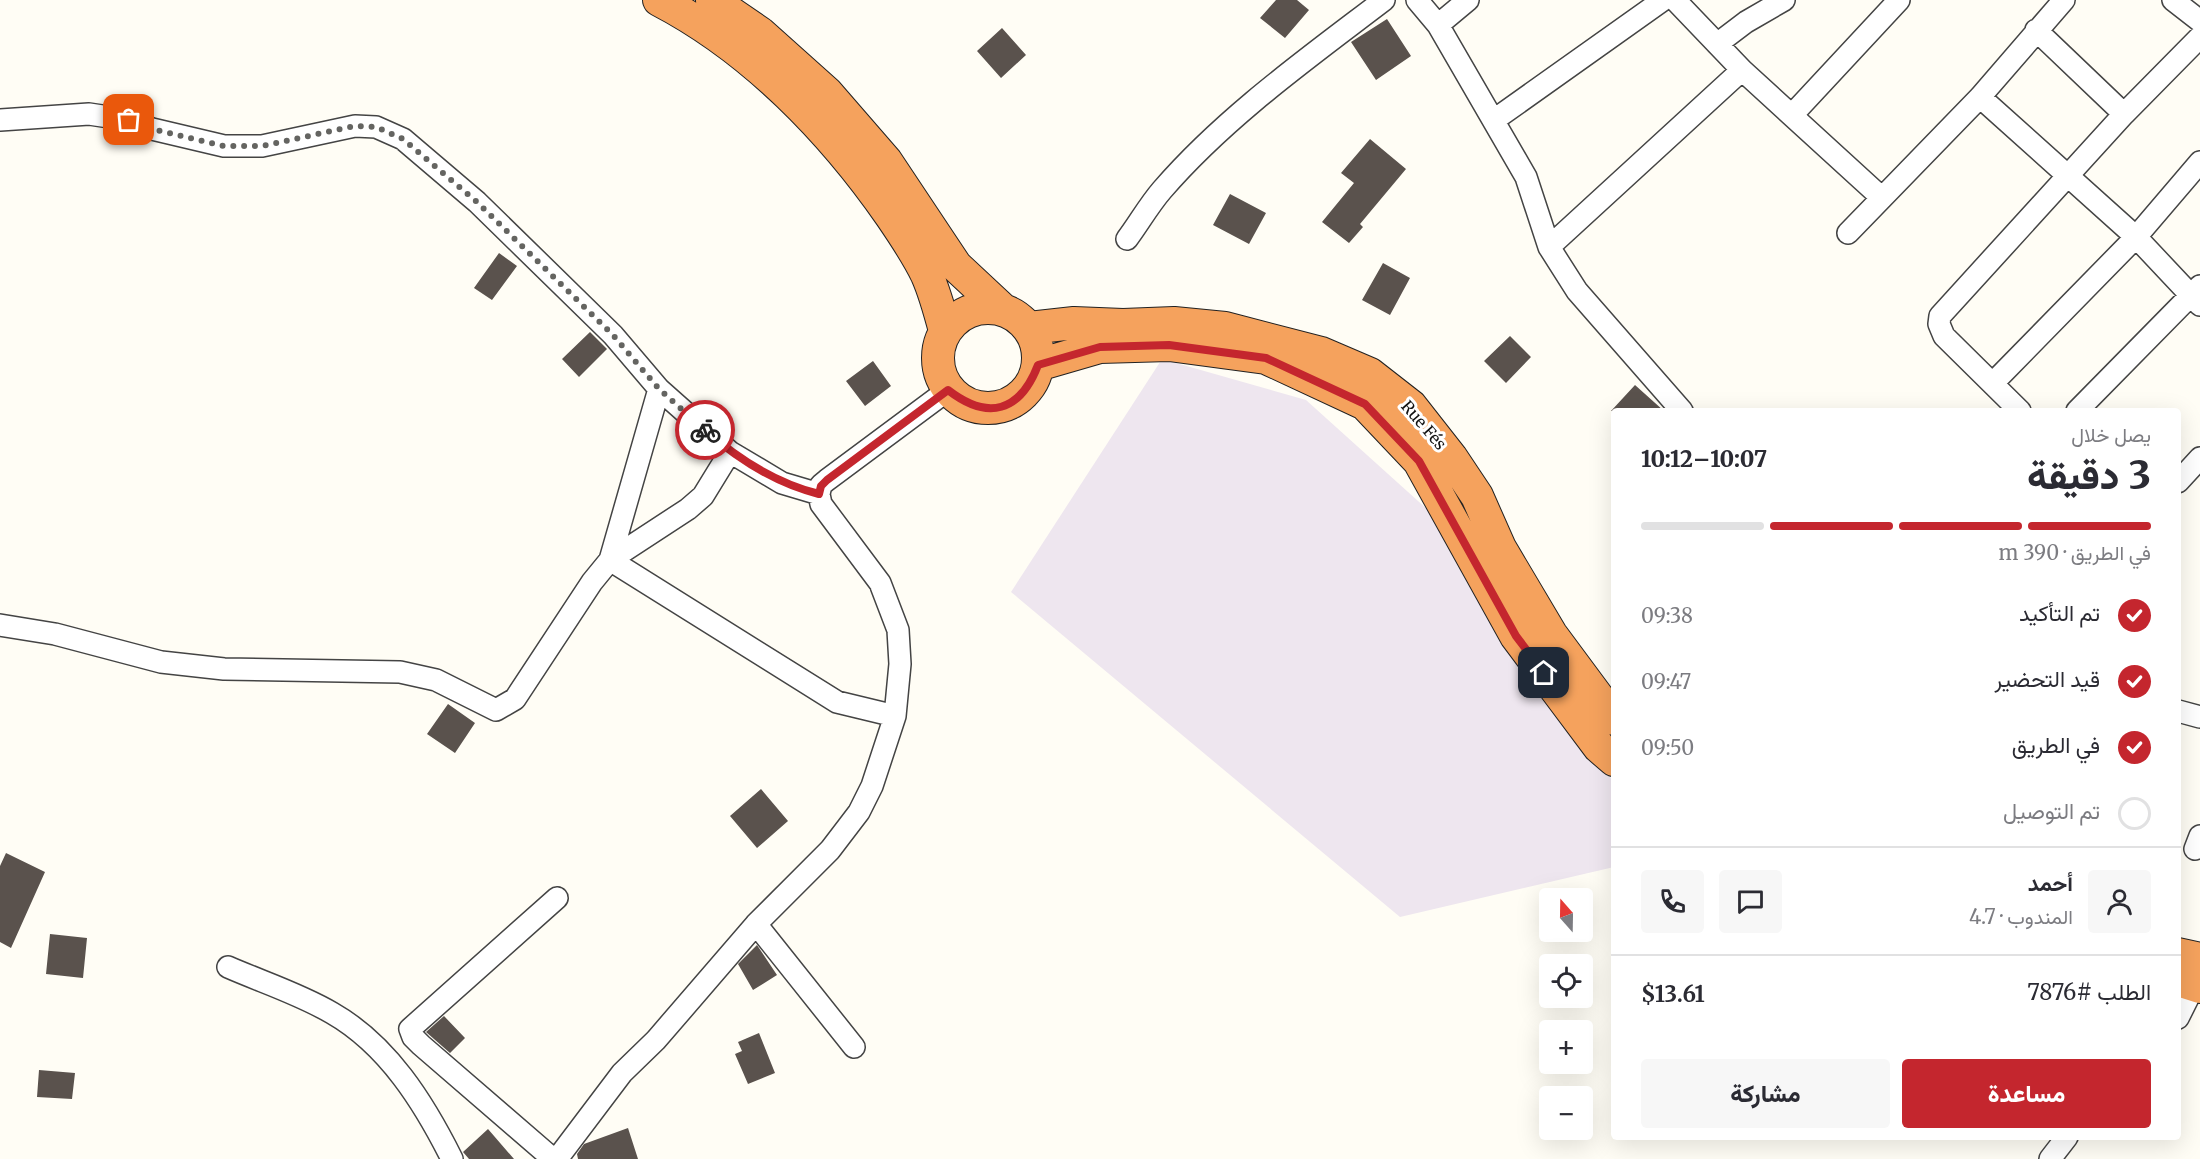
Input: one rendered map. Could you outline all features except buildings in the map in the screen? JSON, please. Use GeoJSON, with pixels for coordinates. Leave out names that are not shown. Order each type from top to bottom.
{"type":"FeatureCollection","features":[{"type":"Feature","properties":{"kind":"highway"},"geometry":{"type":"LineString","coordinates":[[659,0],[742,55],[807,112],[864,177],[913,249],[927,274],[945,331]]}},
{"type":"Feature","properties":{"kind":"highway"},"geometry":{"type":"LineString","coordinates":[[712,0],[760,33],[827,93],[886,161],[956,266],[1002,309],[1017,316],[1029,328],[1038,347],[1038,365],[1030,387],[1012,403],[990,409],[967,404],[948,390],[939,372],[938,351],[945,331],[960,316],[980,308],[1002,309]]}},
{"type":"Feature","properties":{"kind":"highway","name":"Rue Fés"},"geometry":{"type":"LineString","coordinates":[[1029,328],[1074,323],[1123,325],[1174,322],[1225,328],[1321,353],[1370,374],[1411,406],[1451,457],[1477,496],[1500,548],[1551,634],[1611,715]]}},
{"type":"Feature","properties":{"kind":"highway","name":"Rue Fés"},"geometry":{"type":"LineString","coordinates":[[1038,365],[1100,347],[1169,345],[1266,358],[1365,404],[1419,461],[1516,636],[1599,747],[1611,757]]}},
{"type":"Feature","properties":{"kind":"highway"},"geometry":{"type":"LineString","coordinates":[[2181,959],[2193,977]]}},
{"type":"Feature","properties":{"kind":"street"},"geometry":{"type":"LineString","coordinates":[[1127,238],[1162,190],[1229,124],[1313,54],[1384,0]]}},
{"type":"Feature","properties":{"kind":"street"},"geometry":{"type":"LineString","coordinates":[[1417,0],[1438,25],[1526,177],[1549,247],[1577,291],[1679,408]]}},
{"type":"Feature","properties":{"kind":"street"},"geometry":{"type":"LineString","coordinates":[[1438,25],[1468,0]]}},
{"type":"Feature","properties":{"kind":"street"},"geometry":{"type":"LineString","coordinates":[[1494,120],[1662,0]]}},
{"type":"Feature","properties":{"kind":"street"},"geometry":{"type":"LineString","coordinates":[[1675,0],[1742,70],[1882,198]]}},
{"type":"Feature","properties":{"kind":"street"},"geometry":{"type":"LineString","coordinates":[[1717,44],[1746,22],[1784,0]]}},
{"type":"Feature","properties":{"kind":"street"},"geometry":{"type":"LineString","coordinates":[[1792,115],[1899,0]]}},
{"type":"Feature","properties":{"kind":"street"},"geometry":{"type":"LineString","coordinates":[[1848,233],[1980,97],[2064,0]]}},
{"type":"Feature","properties":{"kind":"street"},"geometry":{"type":"LineString","coordinates":[[2173,0],[2200,21]]}},
{"type":"Feature","properties":{"kind":"street"},"geometry":{"type":"LineString","coordinates":[[2036,30],[2124,114]]}},
{"type":"Feature","properties":{"kind":"street"},"geometry":{"type":"LineString","coordinates":[[2012,408],[1993,383],[1944,336],[1939,324],[1940,316],[2070,176],[2124,114],[2200,37]]}},
{"type":"Feature","properties":{"kind":"street"},"geometry":{"type":"LineString","coordinates":[[1549,247],[1742,70]]}},
{"type":"Feature","properties":{"kind":"street"},"geometry":{"type":"LineString","coordinates":[[1980,97],[2070,176],[2197,296],[2081,408]]}},
{"type":"Feature","properties":{"kind":"street"},"geometry":{"type":"LineString","coordinates":[[0,120],[89,114],[129,120],[152,129],[224,146],[262,146],[299,140],[327,130],[355,126],[376,127],[403,139],[477,202],[613,335],[659,389],[730,452],[782,483],[823,487],[868,449],[948,390]]}},
{"type":"Feature","properties":{"kind":"street"},"geometry":{"type":"LineString","coordinates":[[1993,383],[2136,237],[2200,162]]}},
{"type":"Feature","properties":{"kind":"street"},"geometry":{"type":"LineString","coordinates":[[610,561],[659,389]]}},
{"type":"Feature","properties":{"kind":"street"},"geometry":{"type":"LineString","coordinates":[[0,625],[55,634],[161,662],[224,669],[400,672],[436,680],[496,710],[515,699],[592,582],[610,561],[688,509],[703,496],[730,452]]}},
{"type":"Feature","properties":{"kind":"street"},"geometry":{"type":"LineString","coordinates":[[2181,479],[2200,458]]}},
{"type":"Feature","properties":{"kind":"street"},"geometry":{"type":"LineString","coordinates":[[557,898],[410,1029],[413,1038],[555,1159],[622,1073],[656,1040],[756,924],[830,850],[859,812],[872,786],[895,716],[900,645],[888,600],[869,566],[830,519],[823,487]]}},
{"type":"Feature","properties":{"kind":"street"},"geometry":{"type":"LineString","coordinates":[[610,561],[837,702],[895,716]]}},
{"type":"Feature","properties":{"kind":"street"},"geometry":{"type":"LineString","coordinates":[[2181,712],[2200,717]]}},
{"type":"Feature","properties":{"kind":"street"},"geometry":{"type":"LineString","coordinates":[[756,924],[854,1047]]}},
{"type":"Feature","properties":{"kind":"street"},"geometry":{"type":"LineString","coordinates":[[228,967],[331,1012],[376,1046],[412,1089],[452,1159]]}},
{"type":"Feature","properties":{"kind":"street"},"geometry":{"type":"LineString","coordinates":[[2181,1010],[2193,977]]}},
{"type":"Feature","properties":{"kind":"street"},"geometry":{"type":"LineString","coordinates":[[2050,1159],[2065,1140]]}},
{"type":"Feature","properties":{"kind":"shaded area"},"geometry":{"type":"Polygon","coordinates":[[[1162,359],[1306,400],[1428,510],[1611,779],[1611,868],[1400,917],[1011,592],[1162,359]]]}},
{"type":"Feature","properties":{"kind":"way so far"},"geometry":{"type":"LineString","coordinates":[[129,120],[187,139],[224,146],[262,146],[299,140],[327,130],[355,126],[376,127],[403,139],[477,202],[613,335],[659,389],[705,430]]}},
{"type":"Feature","properties":{"kind":"route"},"geometry":{"type":"LineString","coordinates":[[705,430],[730,452],[782,483],[819,494],[821,486],[827,480],[948,390],[967,404],[990,409],[1012,403],[1030,387],[1038,365],[1100,347],[1169,345],[1266,358],[1365,404],[1419,461],[1516,636],[1544,673]]}}]}
